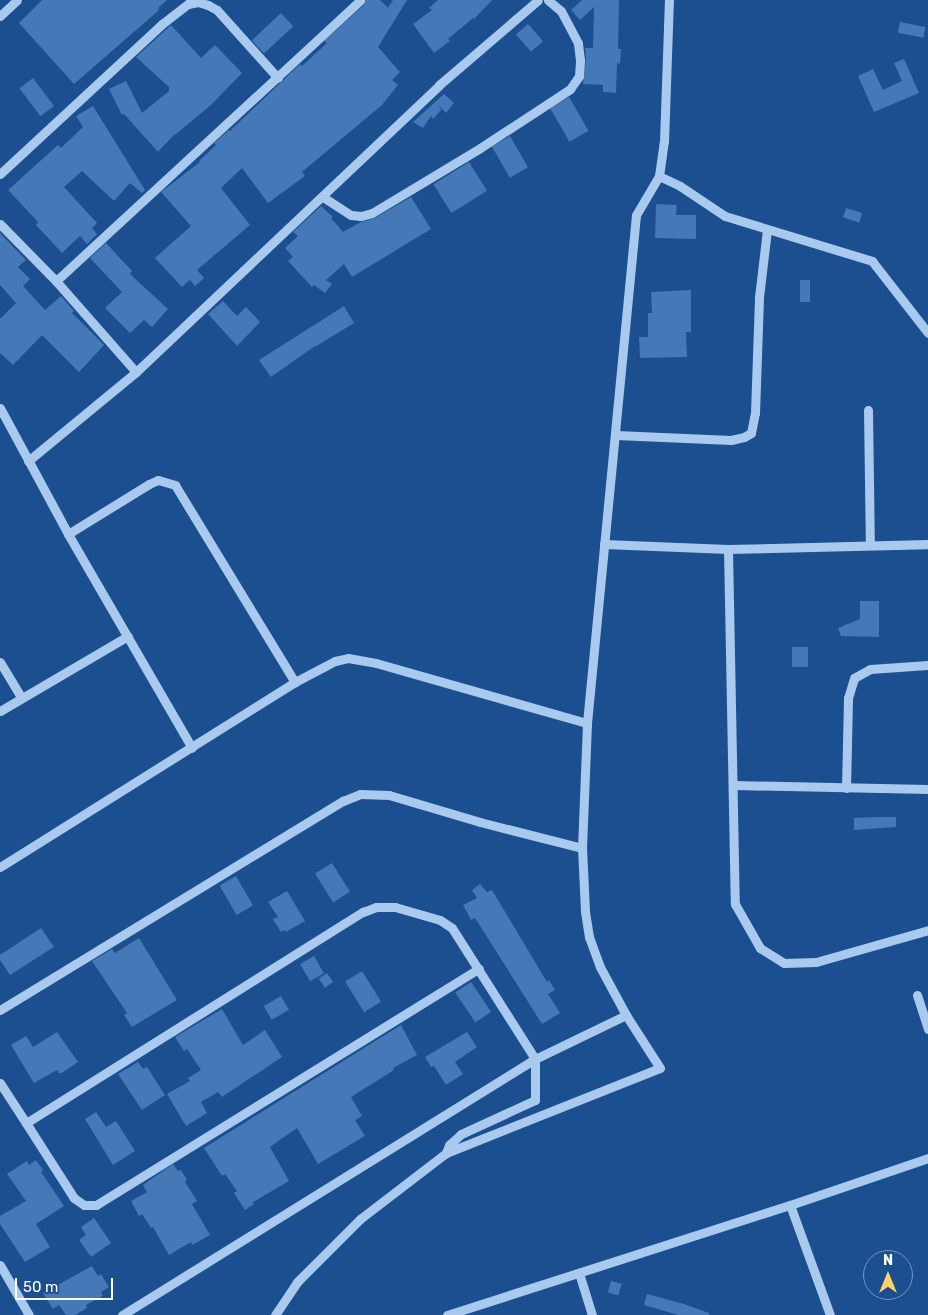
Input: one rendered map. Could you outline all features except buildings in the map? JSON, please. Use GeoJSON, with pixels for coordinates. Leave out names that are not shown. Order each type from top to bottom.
{"type":"FeatureCollection","features":[{"type":"Feature","properties":{"kind":"street"},"geometry":{"type":"LineString","coordinates":[[0,16],[17,0]]}},
{"type":"Feature","properties":{"kind":"street"},"geometry":{"type":"LineString","coordinates":[[56,282],[360,0]]}},
{"type":"Feature","properties":{"kind":"street"},"geometry":{"type":"LineString","coordinates":[[28,461],[136,372],[439,85],[538,0]]}},
{"type":"Feature","properties":{"kind":"street"},"geometry":{"type":"LineString","coordinates":[[322,197],[351,215],[361,216],[372,213],[455,163],[570,89],[579,76],[578,43],[561,12],[548,0]]}},
{"type":"Feature","properties":{"kind":"street"},"geometry":{"type":"LineString","coordinates":[[275,1315],[298,1282],[360,1219],[446,1153],[660,1068],[626,1015],[600,967],[589,936],[585,911],[582,848],[587,723],[636,215],[659,176],[664,142],[669,0]]}},
{"type":"Feature","properties":{"kind":"street"},"geometry":{"type":"LineString","coordinates":[[0,174],[167,19],[188,4],[198,2],[208,4],[217,10],[278,78]]}},
{"type":"Feature","properties":{"kind":"street"},"geometry":{"type":"LineString","coordinates":[[659,176],[680,186],[725,216],[872,261],[928,332]]}},
{"type":"Feature","properties":{"kind":"street"},"geometry":{"type":"LineString","coordinates":[[0,224],[56,282],[136,372]]}},
{"type":"Feature","properties":{"kind":"street"},"geometry":{"type":"LineString","coordinates":[[616,435],[731,440],[744,438],[751,433],[755,413],[759,297],[767,230]]}},
{"type":"Feature","properties":{"kind":"street"},"geometry":{"type":"LineString","coordinates":[[0,408],[68,534],[192,748]]}},
{"type":"Feature","properties":{"kind":"street"},"geometry":{"type":"LineString","coordinates":[[868,410],[870,546]]}},
{"type":"Feature","properties":{"kind":"street"},"geometry":{"type":"LineString","coordinates":[[68,534],[148,484],[158,480],[175,485],[295,682]]}},
{"type":"Feature","properties":{"kind":"street"},"geometry":{"type":"LineString","coordinates":[[604,544],[728,549],[928,544]]}},
{"type":"Feature","properties":{"kind":"street"},"geometry":{"type":"LineString","coordinates":[[728,549],[735,904],[760,948],[784,963],[816,962],[928,930]]}},
{"type":"Feature","properties":{"kind":"street"},"geometry":{"type":"LineString","coordinates":[[0,710],[128,636]]}},
{"type":"Feature","properties":{"kind":"street"},"geometry":{"type":"LineString","coordinates":[[0,868],[295,682],[334,661],[348,658],[360,660],[587,723]]}},
{"type":"Feature","properties":{"kind":"street"},"geometry":{"type":"LineString","coordinates":[[0,662],[21,697]]}},
{"type":"Feature","properties":{"kind":"street"},"geometry":{"type":"LineString","coordinates":[[846,788],[848,698],[854,678],[870,669],[928,665]]}},
{"type":"Feature","properties":{"kind":"street"},"geometry":{"type":"LineString","coordinates":[[733,785],[928,789]]}},
{"type":"Feature","properties":{"kind":"street"},"geometry":{"type":"LineString","coordinates":[[0,1010],[343,801],[360,794],[389,796],[582,848]]}},
{"type":"Feature","properties":{"kind":"street"},"geometry":{"type":"LineString","coordinates":[[26,1122],[368,909],[384,906],[401,908],[447,923],[457,932],[535,1059],[535,1100],[460,1134],[448,1145],[446,1153]]}},
{"type":"Feature","properties":{"kind":"street"},"geometry":{"type":"LineString","coordinates":[[0,1083],[74,1198],[84,1206],[96,1205],[479,968]]}},
{"type":"Feature","properties":{"kind":"street"},"geometry":{"type":"LineString","coordinates":[[917,996],[928,1029]]}},
{"type":"Feature","properties":{"kind":"street"},"geometry":{"type":"LineString","coordinates":[[122,1315],[535,1059],[626,1015]]}},
{"type":"Feature","properties":{"kind":"street"},"geometry":{"type":"LineString","coordinates":[[446,1315],[790,1206],[928,1158]]}},
{"type":"Feature","properties":{"kind":"street"},"geometry":{"type":"LineString","coordinates":[[790,1206],[830,1315]]}},
{"type":"Feature","properties":{"kind":"street"},"geometry":{"type":"LineString","coordinates":[[1,1267],[29,1315]]}},
{"type":"Feature","properties":{"kind":"street"},"geometry":{"type":"LineString","coordinates":[[579,1273],[592,1315]]}}]}
